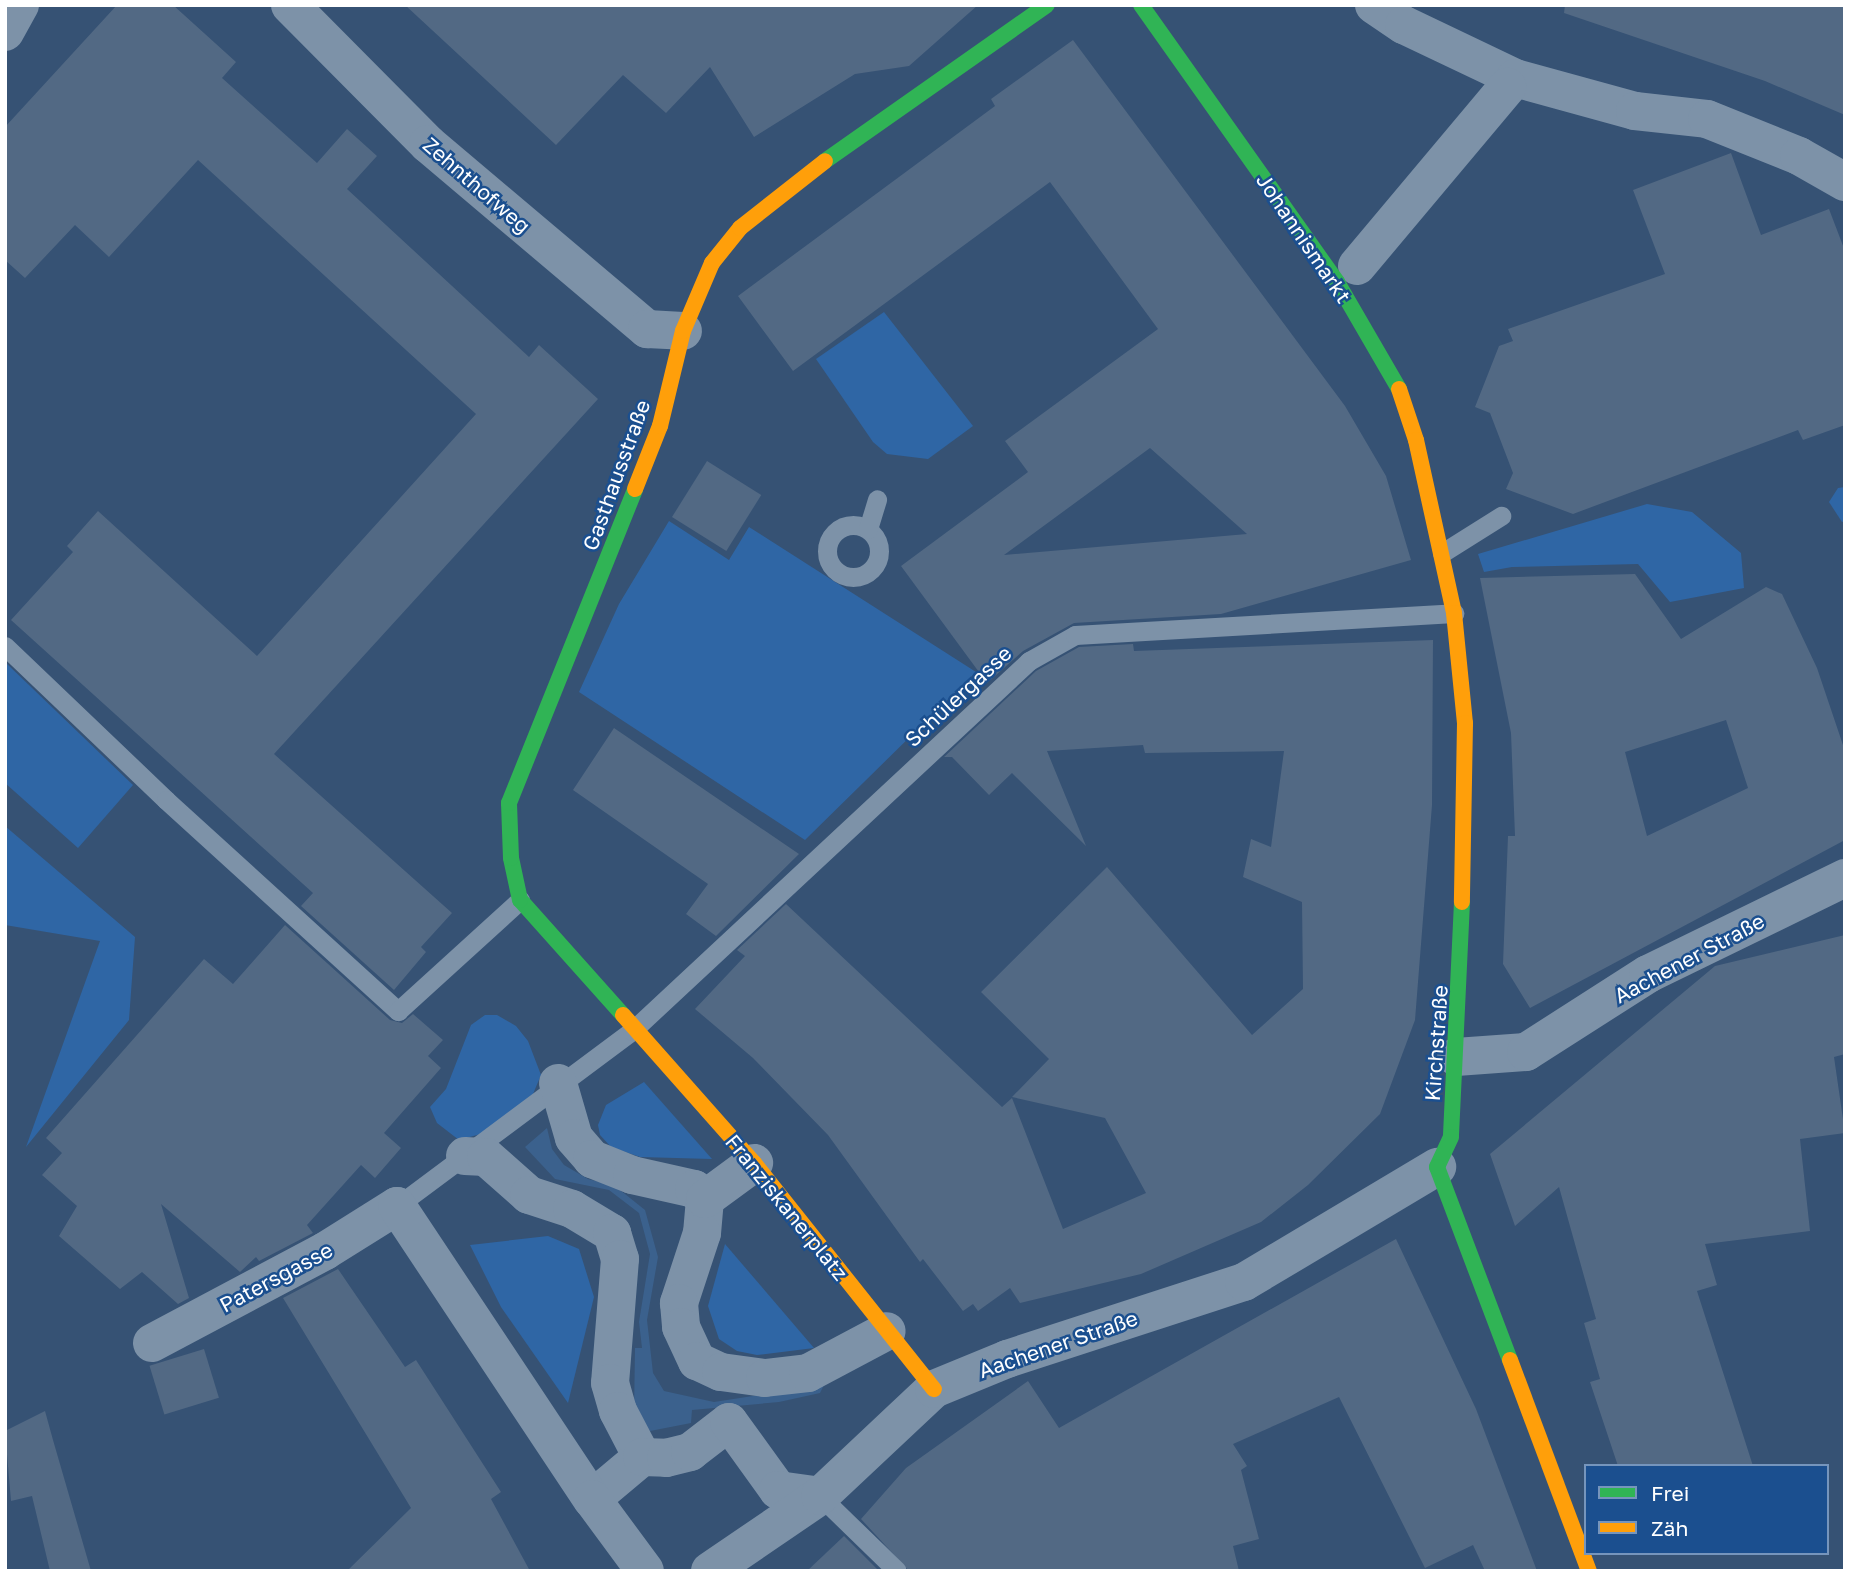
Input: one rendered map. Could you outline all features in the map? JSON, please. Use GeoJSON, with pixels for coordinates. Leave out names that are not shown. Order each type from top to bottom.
{"type":"FeatureCollection","features":[{"type":"Feature","properties":{"kind":"street"},"geometry":{"type":"LineString","coordinates":[[5,32],[20,5]]}},
{"type":"Feature","properties":{"kind":"street","name":"Zehnthofweg"},"geometry":{"type":"LineString","coordinates":[[290,5],[428,144],[647,329],[683,331]]}},
{"type":"Feature","properties":{"kind":"street","name":"Gasthausstraße"},"geometry":{"type":"LineString","coordinates":[[632,1031],[520,900],[511,858],[509,803],[660,426],[683,331],[712,263],[740,228],[887,114],[1047,5]]}},
{"type":"Feature","properties":{"kind":"street","name":"Johannismarkt"},"geometry":{"type":"LineString","coordinates":[[1142,5],[1337,282],[1399,388],[1429,490]]}},
{"type":"Feature","properties":{"kind":"street"},"geometry":{"type":"LineString","coordinates":[[1374,5],[1404,25],[1515,78],[1635,111],[1707,119],[1799,156],[1845,182]]}},
{"type":"Feature","properties":{"kind":"street"},"geometry":{"type":"LineString","coordinates":[[1357,265],[1507,87]]}},
{"type":"Feature","properties":{"kind":"street","name":"Kirchstraße"},"geometry":{"type":"LineString","coordinates":[[1429,490],[1454,613],[1465,723],[1456,1057],[1451,1137],[1437,1167]]}},
{"type":"Feature","properties":{"kind":"street","name":"Aachener Straße"},"geometry":{"type":"LineString","coordinates":[[1456,1057],[1526,1052],[1648,974],[1845,878]]}},
{"type":"Feature","properties":{"kind":"street","name":"Franziskanerplatz"},"geometry":{"type":"LineString","coordinates":[[632,1031],[754,1163],[934,1389]]}},
{"type":"Feature","properties":{"kind":"street"},"geometry":{"type":"LineString","coordinates":[[558,1083],[574,1139],[592,1159],[632,1175],[694,1189],[705,1199]]}},
{"type":"Feature","properties":{"kind":"street"},"geometry":{"type":"LineString","coordinates":[[464,1156],[486,1157],[529,1195],[572,1209],[612,1233],[620,1259],[648,1301],[688,1347],[725,1400],[778,1490],[820,1496]]}},
{"type":"Feature","properties":{"kind":"street"},"geometry":{"type":"LineString","coordinates":[[642,1457],[618,1411],[610,1383],[648,1301],[702,1233],[705,1199],[754,1163]]}},
{"type":"Feature","properties":{"kind":"street"},"geometry":{"type":"LineString","coordinates":[[1437,1167],[1589,1571]]}},
{"type":"Feature","properties":{"kind":"street","name":"Aachener Straße"},"geometry":{"type":"LineString","coordinates":[[710,1571],[820,1496],[934,1389],[1007,1359],[1244,1282],[1437,1167]]}},
{"type":"Feature","properties":{"kind":"street"},"geometry":{"type":"LineString","coordinates":[[397,1206],[592,1499],[645,1571]]}},
{"type":"Feature","properties":{"kind":"street","name":"Patersgasse"},"geometry":{"type":"LineString","coordinates":[[152,1343],[325,1251],[397,1206]]}},
{"type":"Feature","properties":{"kind":"street"},"geometry":{"type":"LineString","coordinates":[[592,1499],[642,1457],[666,1458],[690,1452],[725,1400],[765,1378],[808,1373],[887,1331]]}},
{"type":"Feature","properties":{"kind":"lane"},"geometry":{"type":"LineString","coordinates":[[868,529],[877,499]]}},
{"type":"Feature","properties":{"kind":"lane"},"geometry":{"type":"LineString","coordinates":[[1442,553],[1501,516]]}},
{"type":"Feature","properties":{"kind":"lane","name":"Schülergasse"},"geometry":{"type":"LineString","coordinates":[[397,1206],[558,1083],[632,1031],[1029,661],[1074,635],[1454,613]]}},
{"type":"Feature","properties":{"kind":"lane"},"geometry":{"type":"LineString","coordinates":[[5,646],[166,800],[398,1011],[520,900]]}},
{"type":"Feature","properties":{"kind":"lane"},"geometry":{"type":"LineString","coordinates":[[820,1496],[897,1571]]}},
{"type":"Feature","properties":{"kind":"shaded area"},"geometry":{"type":"Polygon","coordinates":[[[884,312],[973,426],[928,459],[887,454],[873,442],[816,359],[884,312]]]}},
{"type":"Feature","properties":{"kind":"shaded area"},"geometry":{"type":"Polygon","coordinates":[[[1845,487],[1845,521],[1842,522],[1829,502],[1838,488],[1845,487]]]}},
{"type":"Feature","properties":{"kind":"shaded area"},"geometry":{"type":"Polygon","coordinates":[[[1647,504],[1692,512],[1741,553],[1744,588],[1670,602],[1638,564],[1512,567],[1484,572],[1478,554],[1647,504]]]}},
{"type":"Feature","properties":{"kind":"shaded area"},"geometry":{"type":"Polygon","coordinates":[[[669,521],[729,560],[749,527],[976,672],[805,840],[579,692],[619,604],[669,521]]]}},
{"type":"Feature","properties":{"kind":"shaded area"},"geometry":{"type":"Polygon","coordinates":[[[5,662],[133,785],[78,848],[5,783],[5,662]]]}},
{"type":"Feature","properties":{"kind":"shaded area"},"geometry":{"type":"Polygon","coordinates":[[[5,826],[135,937],[129,1020],[26,1147],[100,941],[5,925],[5,826]]]}},
{"type":"Feature","properties":{"kind":"shaded area"},"geometry":{"type":"Polygon","coordinates":[[[485,1015],[497,1015],[516,1026],[528,1041],[541,1075],[533,1094],[484,1133],[459,1140],[437,1123],[430,1107],[446,1089],[471,1025],[485,1015]]]}},
{"type":"Feature","properties":{"kind":"shaded area"},"geometry":{"type":"Polygon","coordinates":[[[644,1082],[712,1159],[640,1157],[611,1147],[600,1135],[598,1125],[606,1105],[644,1082]]]}},
{"type":"Feature","properties":{"kind":"shaded area"},"geometry":{"type":"Polygon","coordinates":[[[547,1128],[552,1149],[564,1165],[588,1179],[615,1186],[645,1210],[658,1257],[647,1320],[653,1373],[664,1391],[714,1402],[824,1385],[820,1393],[779,1402],[692,1410],[691,1423],[650,1431],[634,1413],[635,1348],[642,1348],[639,1322],[650,1254],[639,1213],[609,1190],[555,1179],[525,1147],[547,1128]]]}},
{"type":"Feature","properties":{"kind":"shaded area"},"geometry":{"type":"Polygon","coordinates":[[[548,1236],[579,1249],[594,1297],[568,1403],[501,1307],[470,1245],[548,1236]]]}},
{"type":"Feature","properties":{"kind":"shaded area"},"geometry":{"type":"Polygon","coordinates":[[[725,1244],[814,1348],[757,1355],[737,1351],[719,1339],[708,1306],[725,1244]]]}},
{"type":"Feature","properties":{"kind":"building"},"geometry":{"type":"Polygon","coordinates":[[[117,5],[173,5],[236,62],[222,78],[317,163],[347,129],[377,156],[347,189],[529,357],[539,345],[598,399],[274,754],[452,913],[421,947],[426,952],[394,990],[301,906],[313,893],[11,620],[73,552],[67,546],[98,511],[257,656],[476,414],[198,160],[109,257],[75,225],[25,278],[5,260],[5,127],[117,5]]]}},
{"type":"Feature","properties":{"kind":"building"},"geometry":{"type":"Polygon","coordinates":[[[405,5],[978,5],[909,66],[855,74],[754,137],[710,67],[666,113],[623,75],[556,145],[405,5]]]}},
{"type":"Feature","properties":{"kind":"building"},"geometry":{"type":"Polygon","coordinates":[[[1565,5],[1845,5],[1845,115],[1765,81],[1564,13],[1565,5]]]}},
{"type":"Feature","properties":{"kind":"building"},"geometry":{"type":"Polygon","coordinates":[[[1073,40],[1345,406],[1386,476],[1411,560],[1221,614],[1074,623],[1023,651],[987,683],[901,566],[1028,472],[1005,441],[1158,329],[1050,182],[793,371],[738,296],[995,106],[991,99],[1073,40]],[[1150,448],[1004,555],[1247,534],[1150,448]]]}},
{"type":"Feature","properties":{"kind":"building"},"geometry":{"type":"Polygon","coordinates":[[[1731,153],[1761,235],[1829,209],[1845,251],[1845,425],[1803,440],[1798,430],[1573,514],[1506,489],[1513,473],[1490,413],[1475,407],[1499,346],[1513,341],[1508,329],[1665,274],[1633,190],[1731,153]]]}},
{"type":"Feature","properties":{"kind":"building"},"geometry":{"type":"Polygon","coordinates":[[[707,461],[761,495],[726,551],[672,517],[707,461]]]}},
{"type":"Feature","properties":{"kind":"building"},"geometry":{"type":"Polygon","coordinates":[[[1635,574],[1681,639],[1766,587],[1782,594],[1817,668],[1845,751],[1845,840],[1530,1008],[1503,964],[1508,836],[1515,836],[1511,733],[1480,578],[1635,574]],[[1726,720],[1625,752],[1647,836],[1748,788],[1726,720]]]}},
{"type":"Feature","properties":{"kind":"building"},"geometry":{"type":"Polygon","coordinates":[[[1433,640],[1432,805],[1415,1020],[1380,1114],[1308,1185],[1261,1222],[1141,1274],[1020,1303],[1010,1288],[978,1311],[973,1304],[963,1311],[923,1259],[920,1262],[828,1135],[753,1058],[695,1009],[745,956],[737,950],[786,904],[1002,1107],[1012,1098],[1063,1229],[1146,1193],[1105,1118],[1012,1097],[1049,1059],[981,992],[1107,867],[1252,1035],[1303,989],[1302,902],[1243,877],[1251,839],[1271,847],[1284,751],[1145,753],[1143,745],[1047,751],[1086,846],[1012,773],[989,795],[952,757],[944,757],[1036,671],[1079,647],[1133,644],[1134,651],[1433,640]]]}},
{"type":"Feature","properties":{"kind":"building"},"geometry":{"type":"Polygon","coordinates":[[[614,728],[799,854],[716,936],[686,914],[708,884],[573,790],[614,728]]]}},
{"type":"Feature","properties":{"kind":"building"},"geometry":{"type":"Polygon","coordinates":[[[285,925],[390,1020],[402,1023],[413,1014],[443,1040],[428,1056],[441,1068],[384,1133],[401,1148],[375,1178],[361,1165],[307,1225],[313,1233],[259,1261],[256,1257],[240,1272],[161,1204],[189,1298],[178,1304],[142,1272],[120,1289],[59,1236],[77,1206],[42,1175],[62,1153],[46,1138],[204,959],[233,984],[285,925]]]}},
{"type":"Feature","properties":{"kind":"building"},"geometry":{"type":"Polygon","coordinates":[[[1845,935],[1845,1054],[1834,1057],[1845,1133],[1800,1139],[1810,1231],[1705,1244],[1717,1285],[1697,1291],[1752,1464],[1617,1464],[1590,1382],[1600,1379],[1584,1323],[1596,1319],[1559,1187],[1515,1226],[1490,1154],[1715,966],[1845,935]]]}},
{"type":"Feature","properties":{"kind":"building"},"geometry":{"type":"Polygon","coordinates":[[[1396,1239],[1476,1409],[1537,1571],[1485,1571],[1473,1545],[1425,1568],[1339,1397],[1233,1444],[1247,1466],[1241,1470],[1259,1539],[1233,1546],[1239,1571],[909,1571],[861,1519],[906,1468],[1028,1381],[1059,1428],[1396,1239]]]}},
{"type":"Feature","properties":{"kind":"building"},"geometry":{"type":"Polygon","coordinates":[[[338,1269],[405,1367],[416,1360],[501,1492],[491,1499],[530,1571],[347,1571],[411,1508],[283,1298],[338,1269]]]}},
{"type":"Feature","properties":{"kind":"building"},"geometry":{"type":"Polygon","coordinates":[[[204,1349],[219,1398],[164,1414],[149,1366],[204,1349]]]}},
{"type":"Feature","properties":{"kind":"building"},"geometry":{"type":"Polygon","coordinates":[[[45,1411],[91,1571],[50,1571],[32,1496],[11,1501],[5,1431],[45,1411]]]}},
{"type":"Feature","properties":{"kind":"building"},"geometry":{"type":"Polygon","coordinates":[[[844,1536],[879,1571],[807,1571],[844,1536]]]}},
{"type":"Feature","properties":{"kind":"traffic: fast"},"geometry":{"type":"LineString","coordinates":[[825,161],[1047,5]]}},
{"type":"Feature","properties":{"kind":"traffic: fast"},"geometry":{"type":"LineString","coordinates":[[1141,5],[1337,282],[1399,389]]}},
{"type":"Feature","properties":{"kind":"traffic: fast"},"geometry":{"type":"LineString","coordinates":[[623,1015],[520,900],[511,858],[509,803],[635,489]]}},
{"type":"Feature","properties":{"kind":"traffic: fast"},"geometry":{"type":"LineString","coordinates":[[1462,902],[1451,1137],[1437,1167],[1510,1360]]}},
{"type":"Feature","properties":{"kind":"traffic: slow"},"geometry":{"type":"LineString","coordinates":[[635,489],[660,426],[683,331],[712,263],[740,228],[825,161]]}},
{"type":"Feature","properties":{"kind":"traffic: slow"},"geometry":{"type":"LineString","coordinates":[[1399,389],[1416,440],[1454,613],[1465,723],[1462,902]]}},
{"type":"Feature","properties":{"kind":"traffic: slow"},"geometry":{"type":"LineString","coordinates":[[623,1015],[754,1163],[934,1389]]}},
{"type":"Feature","properties":{"kind":"traffic: slow"},"geometry":{"type":"LineString","coordinates":[[1510,1360],[1589,1571]]}}]}
